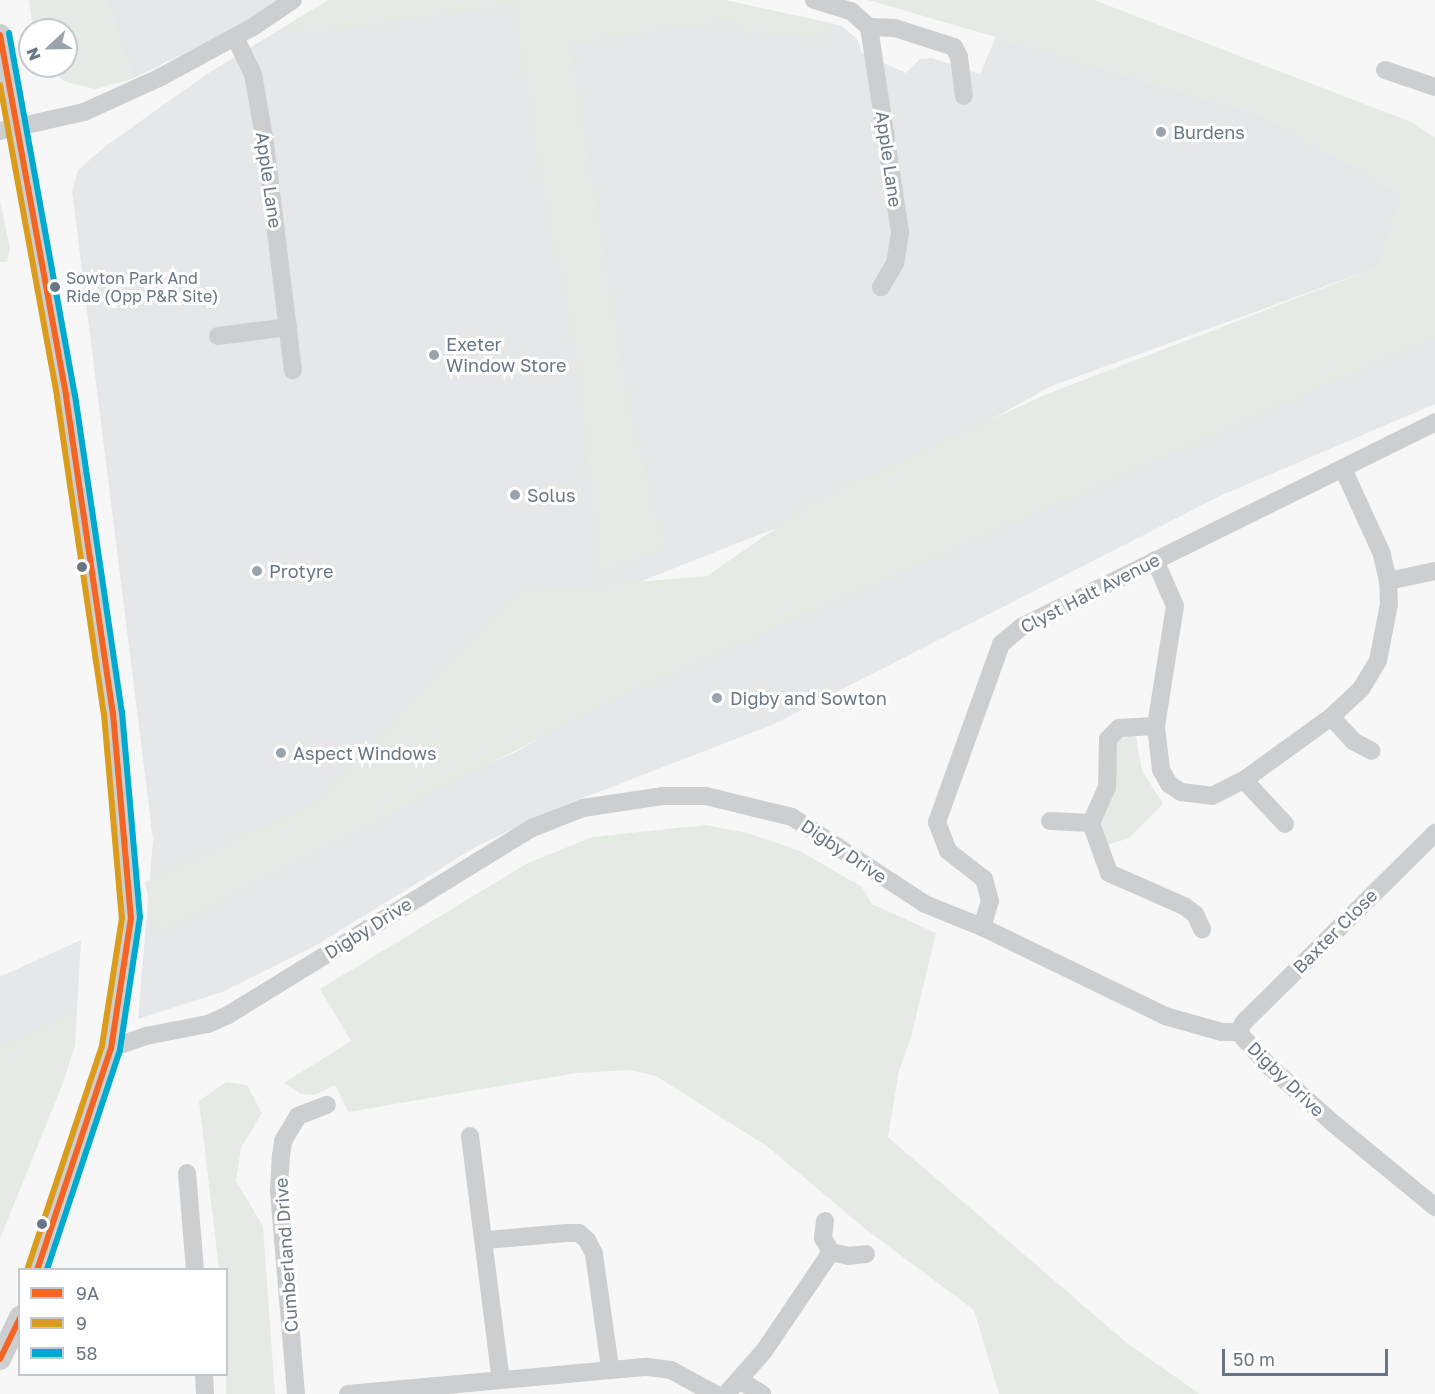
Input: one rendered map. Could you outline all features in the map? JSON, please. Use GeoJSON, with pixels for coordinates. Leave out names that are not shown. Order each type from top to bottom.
{"type":"FeatureCollection","features":[{"type":"Feature","properties":{"kind":"street"},"geometry":{"type":"LineString","coordinates":[[8,130],[84,112],[159,78],[235,37],[293,0]]}},
{"type":"Feature","properties":{"kind":"street"},"geometry":{"type":"LineString","coordinates":[[814,0],[851,11],[869,27],[895,28],[954,48],[959,57],[964,96]]}},
{"type":"Feature","properties":{"kind":"street","name":"Apple Lane"},"geometry":{"type":"LineString","coordinates":[[869,27],[900,233],[895,263],[881,287]]}},
{"type":"Feature","properties":{"kind":"street"},"geometry":{"type":"LineString","coordinates":[[0,35],[8,130],[66,396],[113,713],[124,817],[131,918],[111,1048],[37,1268]]}},
{"type":"Feature","properties":{"kind":"street","name":"Apple Lane"},"geometry":{"type":"LineString","coordinates":[[235,37],[253,74],[293,370]]}},
{"type":"Feature","properties":{"kind":"street"},"geometry":{"type":"LineString","coordinates":[[1385,70],[1435,86]]}},
{"type":"Feature","properties":{"kind":"street"},"geometry":{"type":"LineString","coordinates":[[218,336],[288,327]]}},
{"type":"Feature","properties":{"kind":"street","name":"Clyst Halt Avenue"},"geometry":{"type":"LineString","coordinates":[[982,927],[990,901],[984,879],[948,851],[939,836],[937,822],[994,654],[1009,634],[1435,422]]}},
{"type":"Feature","properties":{"kind":"street"},"geometry":{"type":"LineString","coordinates":[[1155,560],[1174,606],[1156,726],[1161,770],[1169,784],[1181,792],[1212,796],[1244,780],[1331,717],[1361,689],[1378,661],[1389,604],[1388,581],[1382,554],[1343,469]]}},
{"type":"Feature","properties":{"kind":"street"},"geometry":{"type":"LineString","coordinates":[[1388,581],[1435,571]]}},
{"type":"Feature","properties":{"kind":"street"},"geometry":{"type":"LineString","coordinates":[[1331,717],[1353,741],[1372,751]]}},
{"type":"Feature","properties":{"kind":"street"},"geometry":{"type":"LineString","coordinates":[[1156,726],[1119,728],[1108,740],[1107,787],[1091,823],[1109,873],[1184,906],[1195,914],[1202,930]]}},
{"type":"Feature","properties":{"kind":"street"},"geometry":{"type":"LineString","coordinates":[[1244,780],[1285,824]]}},
{"type":"Feature","properties":{"kind":"street","name":"Digby Drive"},"geometry":{"type":"LineString","coordinates":[[111,1048],[146,1036],[208,1024],[228,1015],[532,828],[583,808],[662,796],[706,796],[792,817],[925,904],[982,927],[1165,1016],[1222,1032],[1239,1032],[1310,1103],[1435,1207]]}},
{"type":"Feature","properties":{"kind":"street"},"geometry":{"type":"LineString","coordinates":[[1050,821],[1091,823]]}},
{"type":"Feature","properties":{"kind":"street","name":"Baxter Close"},"geometry":{"type":"LineString","coordinates":[[1239,1032],[1244,1022],[1435,833]]}},
{"type":"Feature","properties":{"kind":"street","name":"Cumberland Drive"},"geometry":{"type":"LineString","coordinates":[[296,1394],[279,1191],[281,1156],[283,1141],[298,1116],[327,1105]]}},
{"type":"Feature","properties":{"kind":"street"},"geometry":{"type":"LineString","coordinates":[[470,1136],[486,1240],[501,1380]]}},
{"type":"Feature","properties":{"kind":"street"},"geometry":{"type":"LineString","coordinates":[[187,1173],[195,1268]]}},
{"type":"Feature","properties":{"kind":"street"},"geometry":{"type":"LineString","coordinates":[[825,1221],[823,1238],[831,1252],[848,1256],[866,1254]]}},
{"type":"Feature","properties":{"kind":"street"},"geometry":{"type":"LineString","coordinates":[[486,1240],[567,1233],[579,1233],[587,1240],[594,1254],[610,1368]]}},
{"type":"Feature","properties":{"kind":"street"},"geometry":{"type":"LineString","coordinates":[[726,1394],[739,1380],[831,1252]]}},
{"type":"Feature","properties":{"kind":"street"},"geometry":{"type":"LineString","coordinates":[[0,1359],[18,1321]]}},
{"type":"Feature","properties":{"kind":"street"},"geometry":{"type":"LineString","coordinates":[[348,1394],[610,1368],[671,1370],[715,1394]]}},
{"type":"Feature","properties":{"kind":"street"},"geometry":{"type":"LineString","coordinates":[[204,1376],[205,1394]]}},
{"type":"Feature","properties":{"kind":"street"},"geometry":{"type":"LineString","coordinates":[[739,1380],[762,1394]]}},
{"type":"Feature","properties":{"kind":"shaded area"},"geometry":{"type":"Polygon","coordinates":[[[29,0],[106,0],[132,79],[95,89],[66,82],[61,78],[78,78],[78,18],[31,18],[29,0]]]}},
{"type":"Feature","properties":{"kind":"shaded area"},"geometry":{"type":"Polygon","coordinates":[[[106,0],[282,0],[242,25],[132,79],[106,0]]]}},
{"type":"Feature","properties":{"kind":"shaded area"},"geometry":{"type":"Polygon","coordinates":[[[328,0],[724,0],[842,26],[857,39],[862,53],[906,73],[920,59],[932,58],[980,74],[996,37],[1260,114],[1403,194],[1378,267],[1049,387],[855,497],[492,640],[421,793],[516,752],[705,640],[1435,308],[1435,404],[1222,495],[772,725],[557,808],[479,845],[315,946],[222,992],[138,1019],[153,840],[72,191],[78,170],[107,145],[207,74],[328,0]]]}},
{"type":"Feature","properties":{"kind":"shaded area"},"geometry":{"type":"Polygon","coordinates":[[[328,0],[724,0],[831,23],[830,40],[741,31],[737,20],[570,44],[631,419],[666,549],[599,573],[581,390],[565,285],[549,225],[514,5],[313,33],[286,27],[328,0]]]}},
{"type":"Feature","properties":{"kind":"shaded area"},"geometry":{"type":"Polygon","coordinates":[[[868,0],[1094,0],[1414,123],[1435,138],[1435,337],[626,694],[156,934],[145,882],[317,802],[519,592],[707,576],[817,500],[1047,394],[1378,267],[1403,194],[1260,114],[868,0]]]}},
{"type":"Feature","properties":{"kind":"shaded area"},"geometry":{"type":"Polygon","coordinates":[[[0,201],[10,248],[7,262],[0,262],[0,201]]]}},
{"type":"Feature","properties":{"kind":"shaded area"},"geometry":{"type":"Polygon","coordinates":[[[1128,734],[1136,737],[1142,770],[1163,804],[1129,838],[1101,847],[1101,812],[1117,739],[1128,734]]]}},
{"type":"Feature","properties":{"kind":"shaded area"},"geometry":{"type":"Polygon","coordinates":[[[706,825],[747,833],[800,851],[862,887],[872,904],[936,933],[911,1037],[899,1071],[888,1137],[1128,1344],[1200,1394],[999,1394],[974,1310],[864,1228],[768,1147],[656,1076],[629,1070],[576,1073],[348,1112],[335,1085],[314,1095],[301,1094],[284,1083],[351,1041],[320,989],[526,864],[592,837],[706,825]]]}},
{"type":"Feature","properties":{"kind":"shaded area"},"geometry":{"type":"Polygon","coordinates":[[[81,940],[75,1045],[0,1110],[0,977],[81,940]]]}},
{"type":"Feature","properties":{"kind":"shaded area"},"geometry":{"type":"Polygon","coordinates":[[[72,1013],[75,1045],[63,1083],[0,1239],[0,1047],[72,1013]]]}},
{"type":"Feature","properties":{"kind":"shaded area"},"geometry":{"type":"Polygon","coordinates":[[[226,1082],[247,1085],[262,1113],[241,1148],[236,1181],[263,1226],[275,1394],[226,1394],[228,1268],[219,1268],[199,1101],[226,1082]]]}},
{"type":"Feature","properties":{"kind":"transit line","name":"58"},"geometry":{"type":"LineString","coordinates":[[9,33],[75,395],[122,712],[140,917],[120,1050],[48,1268]]}},
{"type":"Feature","properties":{"kind":"transit line","name":"9A"},"geometry":{"type":"LineString","coordinates":[[0,35],[66,396],[113,713],[131,918],[111,1048],[38,1268]]}},
{"type":"Feature","properties":{"kind":"transit line","name":"9"},"geometry":{"type":"LineString","coordinates":[[0,85],[57,397],[104,714],[122,918],[102,1046],[28,1267]]}},
{"type":"Feature","properties":{"kind":"transit line","name":"9A"},"geometry":{"type":"LineString","coordinates":[[0,1359],[18,1322]]}},
{"type":"Feature","properties":{"kind":"place","name":"Burdens"},"geometry":{"type":"Point","coordinates":[1161,132]}},
{"type":"Feature","properties":{"kind":"place","name":"Sowton Park And Ride (Opp P&R Site)"},"geometry":{"type":"Point","coordinates":[55,287]}},
{"type":"Feature","properties":{"kind":"place","name":"Exeter Window Store"},"geometry":{"type":"Point","coordinates":[434,355]}},
{"type":"Feature","properties":{"kind":"place","name":"Solus"},"geometry":{"type":"Point","coordinates":[515,495]}},
{"type":"Feature","properties":{"kind":"place","name":"Protyre"},"geometry":{"type":"Point","coordinates":[257,571]}},
{"type":"Feature","properties":{"kind":"place","name":"Digby and Sowton"},"geometry":{"type":"Point","coordinates":[717,698]}},
{"type":"Feature","properties":{"kind":"place","name":"Aspect Windows"},"geometry":{"type":"Point","coordinates":[281,753]}}]}
